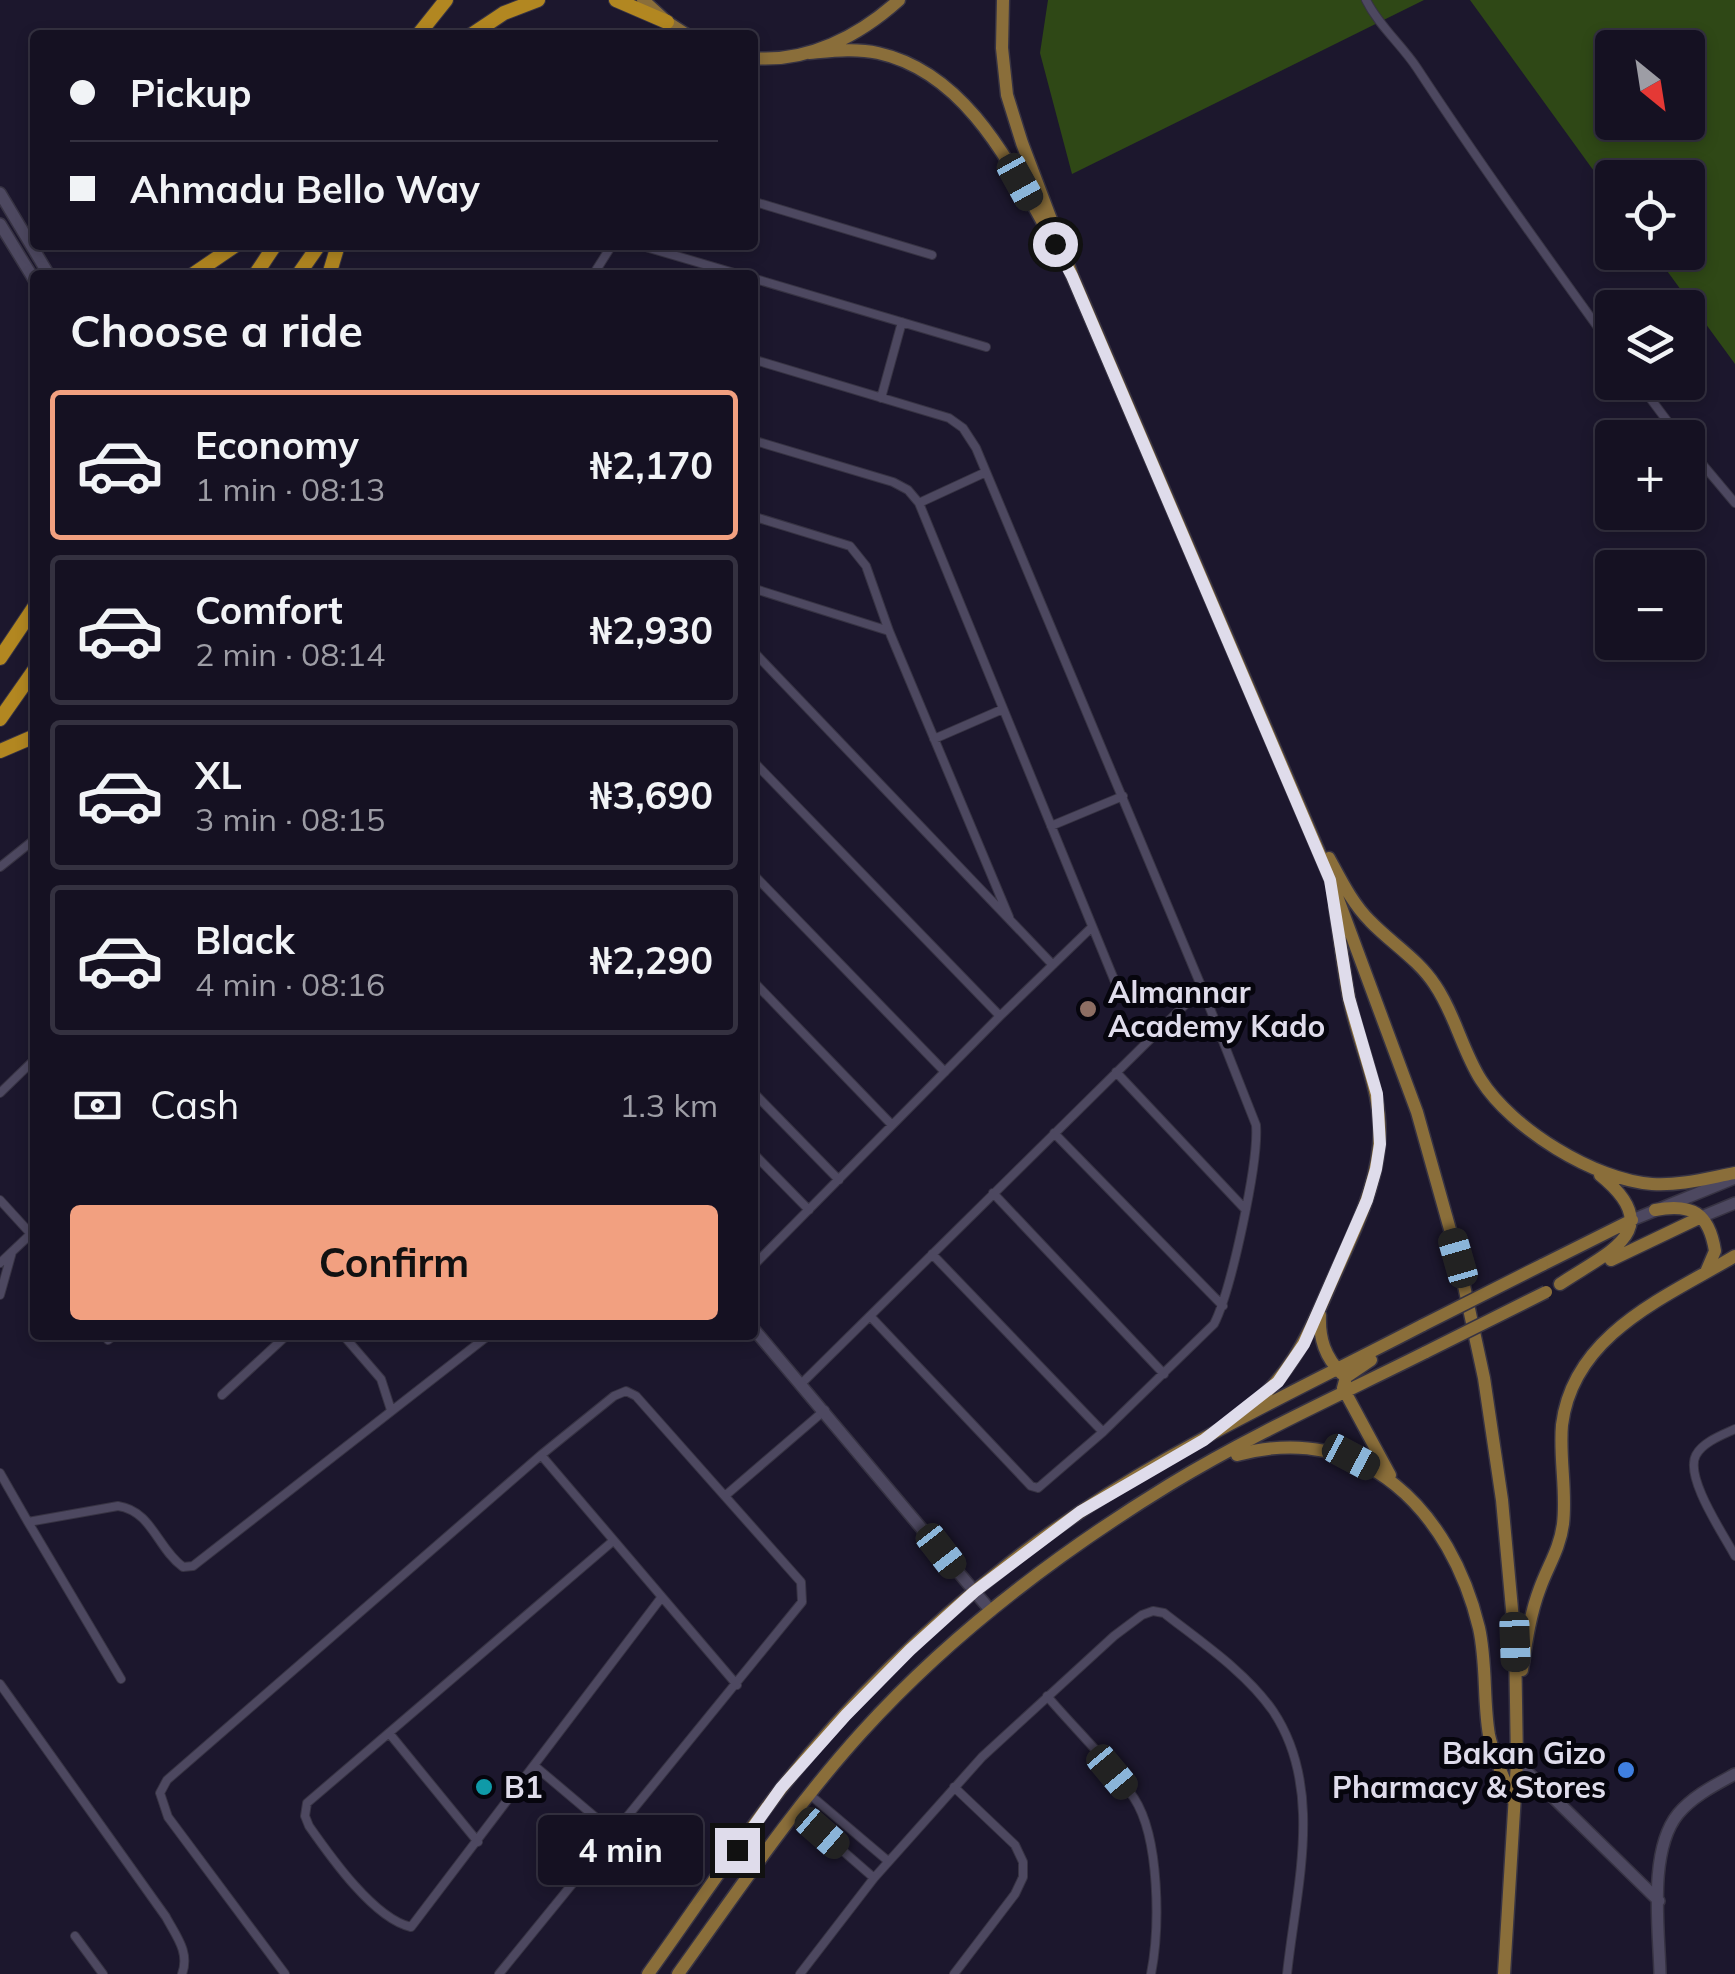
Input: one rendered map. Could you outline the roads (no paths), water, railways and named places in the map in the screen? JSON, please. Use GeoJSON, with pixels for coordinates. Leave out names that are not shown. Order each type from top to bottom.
{"type":"FeatureCollection","features":[{"type":"Feature","properties":{"kind":"highway"},"geometry":{"type":"LineString","coordinates":[[422,30],[446,0]]}},
{"type":"Feature","properties":{"kind":"highway"},"geometry":{"type":"LineString","coordinates":[[478,30],[504,13],[538,0]]}},
{"type":"Feature","properties":{"kind":"highway"},"geometry":{"type":"LineString","coordinates":[[616,0],[666,22]]}},
{"type":"Feature","properties":{"kind":"highway"},"geometry":{"type":"LineString","coordinates":[[199,270],[229,250]]}},
{"type":"Feature","properties":{"kind":"highway"},"geometry":{"type":"LineString","coordinates":[[17,633],[30,605]]}},
{"type":"Feature","properties":{"kind":"highway"},"geometry":{"type":"LineString","coordinates":[[0,658],[30,614]]}},
{"type":"Feature","properties":{"kind":"highway"},"geometry":{"type":"LineString","coordinates":[[0,720],[30,676]]}},
{"type":"Feature","properties":{"kind":"highway"},"geometry":{"type":"LineString","coordinates":[[0,751],[30,738]]}},
{"type":"Feature","properties":{"kind":"main road"},"geometry":{"type":"LineString","coordinates":[[644,0],[679,30]]}},
{"type":"Feature","properties":{"kind":"main road"},"geometry":{"type":"LineString","coordinates":[[809,53],[853,34],[899,0]]}},
{"type":"Feature","properties":{"kind":"main road"},"geometry":{"type":"LineString","coordinates":[[1003,0],[1002,48],[1007,95],[1032,171],[1072,276],[1330,880],[1417,1112],[1458,1258],[1484,1378],[1502,1500],[1518,1702],[1504,1974]]}},
{"type":"Feature","properties":{"kind":"main road"},"geometry":{"type":"LineString","coordinates":[[758,57],[839,50],[878,53],[910,65],[944,87],[1004,152],[1072,276]]}},
{"type":"Feature","properties":{"kind":"main road"},"geometry":{"type":"LineString","coordinates":[[678,1974],[796,1810],[864,1730],[991,1611],[1097,1531],[1206,1464],[1546,1292],[1622,1244],[1631,1230],[1632,1220],[1621,1195],[1587,1165],[1520,1121],[1487,1089],[1435,985],[1356,904],[1299,804]]}},
{"type":"Feature","properties":{"kind":"main road"},"geometry":{"type":"LineString","coordinates":[[1204,1440],[1278,1382],[1298,1355],[1367,1200],[1380,1144],[1377,1094],[1349,998],[1330,880]]}},
{"type":"Feature","properties":{"kind":"main road"},"geometry":{"type":"LineString","coordinates":[[1587,1165],[1628,1180],[1654,1184],[1735,1175]]}},
{"type":"Feature","properties":{"kind":"main road"},"geometry":{"type":"LineString","coordinates":[[1655,1210],[1684,1207],[1701,1216],[1715,1251],[1704,1274]]}},
{"type":"Feature","properties":{"kind":"main road"},"geometry":{"type":"LineString","coordinates":[[1560,1284],[1701,1216]]}},
{"type":"Feature","properties":{"kind":"main road"},"geometry":{"type":"LineString","coordinates":[[648,1974],[781,1788],[858,1702],[974,1592],[1080,1512],[1204,1440],[1342,1373],[1422,1324],[1632,1220]]}},
{"type":"Feature","properties":{"kind":"main road"},"geometry":{"type":"LineString","coordinates":[[1518,1702],[1533,1611],[1563,1523],[1561,1442],[1570,1394],[1585,1364],[1608,1336],[1644,1309],[1735,1256]]}},
{"type":"Feature","properties":{"kind":"main road"},"geometry":{"type":"LineString","coordinates":[[1320,1308],[1322,1344],[1342,1373],[1344,1393],[1395,1482],[1425,1514],[1457,1568],[1469,1598],[1484,1651],[1489,1734],[1515,1804]]}},
{"type":"Feature","properties":{"kind":"main road"},"geometry":{"type":"LineString","coordinates":[[1342,1373],[1375,1378]]}},
{"type":"Feature","properties":{"kind":"main road"},"geometry":{"type":"LineString","coordinates":[[1206,1464],[1259,1449],[1301,1446],[1351,1457],[1395,1482]]}},
{"type":"Feature","properties":{"kind":"street"},"geometry":{"type":"LineString","coordinates":[[1366,0],[1595,324]]}},
{"type":"Feature","properties":{"kind":"street"},"geometry":{"type":"LineString","coordinates":[[0,193],[30,243]]}},
{"type":"Feature","properties":{"kind":"street"},"geometry":{"type":"LineString","coordinates":[[758,203],[932,255]]}},
{"type":"Feature","properties":{"kind":"street"},"geometry":{"type":"LineString","coordinates":[[0,224],[30,272]]}},
{"type":"Feature","properties":{"kind":"street"},"geometry":{"type":"LineString","coordinates":[[656,250],[724,270]]}},
{"type":"Feature","properties":{"kind":"street"},"geometry":{"type":"LineString","coordinates":[[758,280],[986,347]]}},
{"type":"Feature","properties":{"kind":"street"},"geometry":{"type":"LineString","coordinates":[[881,398],[902,322]]}},
{"type":"Feature","properties":{"kind":"street"},"geometry":{"type":"LineString","coordinates":[[758,360],[948,418],[964,428],[1123,796],[1256,1125],[1258,1144],[1224,1306],[1214,1324],[1045,1485],[1030,1486],[870,1316]]}},
{"type":"Feature","properties":{"kind":"street"},"geometry":{"type":"LineString","coordinates":[[758,442],[893,482],[908,490],[919,503],[1120,994]]}},
{"type":"Feature","properties":{"kind":"street"},"geometry":{"type":"LineString","coordinates":[[1705,467],[1735,504]]}},
{"type":"Feature","properties":{"kind":"street"},"geometry":{"type":"LineString","coordinates":[[919,503],[986,472]]}},
{"type":"Feature","properties":{"kind":"street"},"geometry":{"type":"LineString","coordinates":[[758,518],[850,546],[866,566],[889,631],[1009,917]]}},
{"type":"Feature","properties":{"kind":"street"},"geometry":{"type":"LineString","coordinates":[[758,590],[889,631]]}},
{"type":"Feature","properties":{"kind":"street"},"geometry":{"type":"LineString","coordinates":[[758,656],[1052,964]]}},
{"type":"Feature","properties":{"kind":"street"},"geometry":{"type":"LineString","coordinates":[[934,739],[1003,709]]}},
{"type":"Feature","properties":{"kind":"street"},"geometry":{"type":"LineString","coordinates":[[758,766],[1000,1016]]}},
{"type":"Feature","properties":{"kind":"street"},"geometry":{"type":"LineString","coordinates":[[1051,826],[1123,796]]}},
{"type":"Feature","properties":{"kind":"street"},"geometry":{"type":"LineString","coordinates":[[0,867],[30,843]]}},
{"type":"Feature","properties":{"kind":"street"},"geometry":{"type":"LineString","coordinates":[[758,879],[945,1072]]}},
{"type":"Feature","properties":{"kind":"street"},"geometry":{"type":"LineString","coordinates":[[758,1261],[1092,927]]}},
{"type":"Feature","properties":{"kind":"street"},"geometry":{"type":"LineString","coordinates":[[758,986],[892,1126]]}},
{"type":"Feature","properties":{"kind":"street"},"geometry":{"type":"LineString","coordinates":[[802,1384],[1202,988]]}},
{"type":"Feature","properties":{"kind":"street"},"geometry":{"type":"LineString","coordinates":[[0,1093],[30,1064]]}},
{"type":"Feature","properties":{"kind":"street"},"geometry":{"type":"LineString","coordinates":[[1116,1072],[1244,1208]]}},
{"type":"Feature","properties":{"kind":"street"},"geometry":{"type":"LineString","coordinates":[[758,1097],[839,1180]]}},
{"type":"Feature","properties":{"kind":"street"},"geometry":{"type":"LineString","coordinates":[[1054,1132],[1224,1306]]}},
{"type":"Feature","properties":{"kind":"street"},"geometry":{"type":"LineString","coordinates":[[758,1158],[809,1210]]}},
{"type":"Feature","properties":{"kind":"street"},"geometry":{"type":"LineString","coordinates":[[1632,1220],[1735,1175]]}},
{"type":"Feature","properties":{"kind":"street"},"geometry":{"type":"LineString","coordinates":[[993,1193],[1164,1374]]}},
{"type":"Feature","properties":{"kind":"street"},"geometry":{"type":"LineString","coordinates":[[0,1200],[30,1229]]}},
{"type":"Feature","properties":{"kind":"street"},"geometry":{"type":"LineString","coordinates":[[1701,1216],[1735,1203]]}},
{"type":"Feature","properties":{"kind":"street"},"geometry":{"type":"LineString","coordinates":[[0,1263],[30,1235]]}},
{"type":"Feature","properties":{"kind":"street"},"geometry":{"type":"LineString","coordinates":[[0,1295],[12,1252]]}},
{"type":"Feature","properties":{"kind":"street"},"geometry":{"type":"LineString","coordinates":[[932,1254],[1103,1432]]}},
{"type":"Feature","properties":{"kind":"street"},"geometry":{"type":"LineString","coordinates":[[758,1334],[991,1611]]}},
{"type":"Feature","properties":{"kind":"street"},"geometry":{"type":"LineString","coordinates":[[222,1396],[281,1340]]}},
{"type":"Feature","properties":{"kind":"street"},"geometry":{"type":"LineString","coordinates":[[347,1340],[382,1379],[391,1410]]}},
{"type":"Feature","properties":{"kind":"street"},"geometry":{"type":"LineString","coordinates":[[28,1522],[118,1506],[139,1510],[172,1559],[183,1567],[193,1566],[482,1340]]}},
{"type":"Feature","properties":{"kind":"street"},"geometry":{"type":"LineString","coordinates":[[285,1974],[168,1817],[160,1793],[168,1780],[541,1455],[614,1396],[626,1391],[636,1396],[801,1582],[802,1602],[499,1974]]}},
{"type":"Feature","properties":{"kind":"street"},"geometry":{"type":"LineString","coordinates":[[726,1495],[825,1410]]}},
{"type":"Feature","properties":{"kind":"street"},"geometry":{"type":"LineString","coordinates":[[1735,1429],[1709,1442],[1695,1456],[1693,1472],[1735,1556]]}},
{"type":"Feature","properties":{"kind":"street"},"geometry":{"type":"LineString","coordinates":[[541,1455],[736,1685]]}},
{"type":"Feature","properties":{"kind":"street"},"geometry":{"type":"LineString","coordinates":[[0,1473],[121,1679]]}},
{"type":"Feature","properties":{"kind":"street"},"geometry":{"type":"LineString","coordinates":[[613,1541],[307,1804],[305,1816],[309,1826],[350,1882],[395,1920],[411,1927],[661,1598]]}},
{"type":"Feature","properties":{"kind":"street"},"geometry":{"type":"LineString","coordinates":[[800,1974],[888,1861],[954,1787],[1114,1636],[1142,1614],[1153,1611],[1164,1613],[1216,1654],[1271,1708],[1287,1736],[1300,1772],[1305,1808],[1287,1974]]}},
{"type":"Feature","properties":{"kind":"street"},"geometry":{"type":"LineString","coordinates":[[0,1684],[166,1917],[183,1948],[186,1962],[182,1974]]}},
{"type":"Feature","properties":{"kind":"street"},"geometry":{"type":"LineString","coordinates":[[1048,1696],[1133,1797],[1144,1816],[1157,1920],[1152,1974]]}},
{"type":"Feature","properties":{"kind":"street"},"geometry":{"type":"LineString","coordinates":[[389,1733],[478,1842]]}},
{"type":"Feature","properties":{"kind":"street"},"geometry":{"type":"LineString","coordinates":[[1517,1762],[1659,1901]]}},
{"type":"Feature","properties":{"kind":"street"},"geometry":{"type":"LineString","coordinates":[[536,1767],[614,1832]]}},
{"type":"Feature","properties":{"kind":"street"},"geometry":{"type":"LineString","coordinates":[[1660,1974],[1660,1860],[1666,1834],[1677,1815],[1693,1800],[1735,1774]]}},
{"type":"Feature","properties":{"kind":"street"},"geometry":{"type":"LineString","coordinates":[[954,1787],[1015,1845],[1024,1862],[1023,1877],[1015,1894],[954,1974]]}},
{"type":"Feature","properties":{"kind":"street"},"geometry":{"type":"LineString","coordinates":[[809,1794],[888,1861]]}},
{"type":"Feature","properties":{"kind":"street"},"geometry":{"type":"LineString","coordinates":[[796,1810],[874,1878]]}},
{"type":"Feature","properties":{"kind":"street"},"geometry":{"type":"LineString","coordinates":[[75,1936],[103,1974]]}},
{"type":"Feature","properties":{"kind":"place","name":"Almannar Academy Kado"},"geometry":{"type":"Point","coordinates":[1088,1009]}},
{"type":"Feature","properties":{"kind":"place","name":"Bakan Gizo Pharmacy & Stores"},"geometry":{"type":"Point","coordinates":[1626,1770]}},
{"type":"Feature","properties":{"kind":"place","name":"B1"},"geometry":{"type":"Point","coordinates":[484,1787]}}]}
